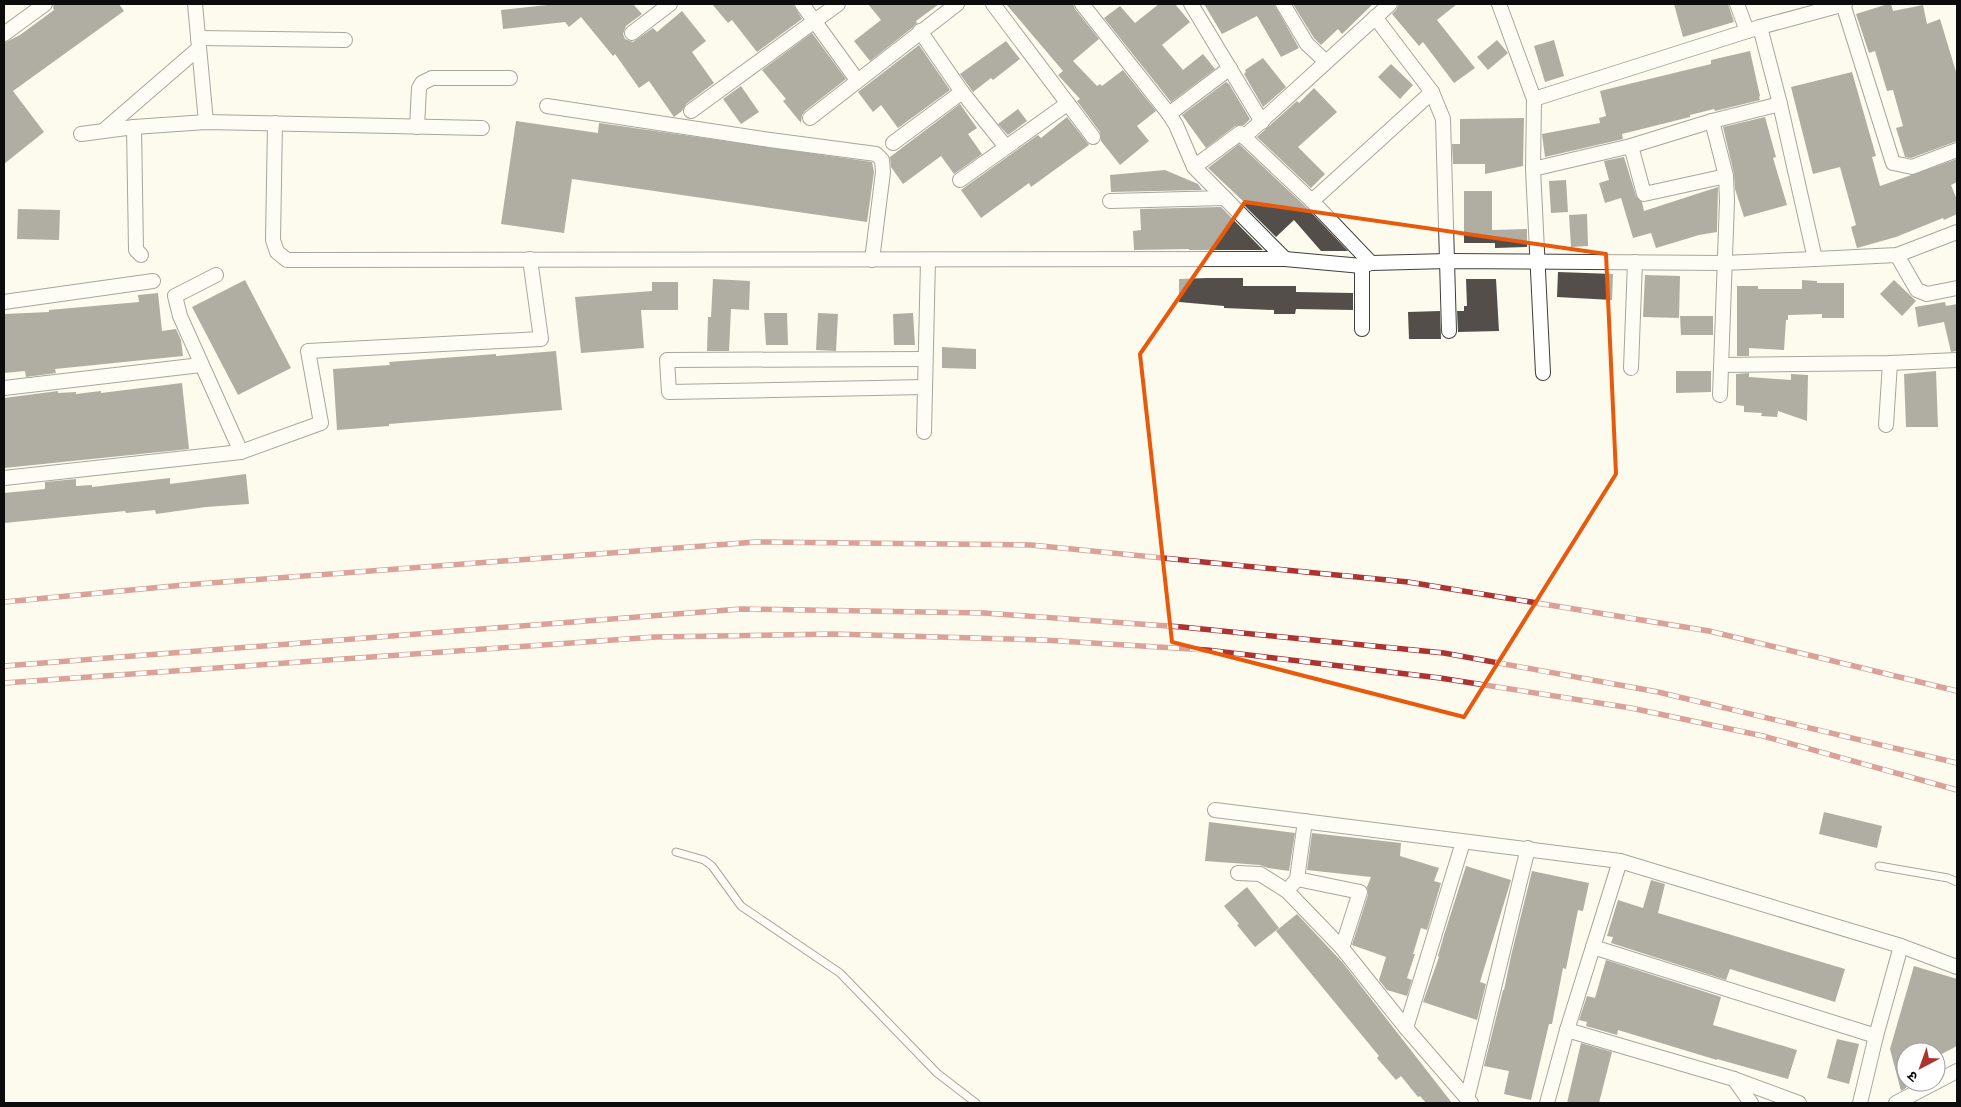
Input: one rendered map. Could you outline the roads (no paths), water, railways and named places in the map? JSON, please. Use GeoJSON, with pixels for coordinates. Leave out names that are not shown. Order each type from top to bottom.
{"type":"FeatureCollection","features":[{"type":"Feature","properties":{"kind":"street"},"geometry":{"type":"LineString","coordinates":[[4,34],[45,4]]}},
{"type":"Feature","properties":{"kind":"street"},"geometry":{"type":"LineString","coordinates":[[195,4],[206,122]]}},
{"type":"Feature","properties":{"kind":"street"},"geometry":{"type":"LineString","coordinates":[[632,33],[670,4]]}},
{"type":"Feature","properties":{"kind":"street"},"geometry":{"type":"LineString","coordinates":[[802,4],[857,80]]}},
{"type":"Feature","properties":{"kind":"street"},"geometry":{"type":"LineString","coordinates":[[691,111],[838,4]]}},
{"type":"Feature","properties":{"kind":"street"},"geometry":{"type":"LineString","coordinates":[[810,118],[958,4]]}},
{"type":"Feature","properties":{"kind":"street"},"geometry":{"type":"LineString","coordinates":[[993,4],[1092,137]]}},
{"type":"Feature","properties":{"kind":"street"},"geometry":{"type":"LineString","coordinates":[[1082,4],[1170,114],[1194,168],[1285,259]]}},
{"type":"Feature","properties":{"kind":"street"},"geometry":{"type":"LineString","coordinates":[[1191,4],[1262,122]]}},
{"type":"Feature","properties":{"kind":"street"},"geometry":{"type":"LineString","coordinates":[[1283,4],[1307,44],[1325,62]]}},
{"type":"Feature","properties":{"kind":"street"},"geometry":{"type":"LineString","coordinates":[[1244,136],[1262,122],[1390,4]]}},
{"type":"Feature","properties":{"kind":"street"},"geometry":{"type":"LineString","coordinates":[[1499,4],[1534,99],[1533,169],[1543,373]]}},
{"type":"Feature","properties":{"kind":"street"},"geometry":{"type":"LineString","coordinates":[[1737,4],[1746,31]]}},
{"type":"Feature","properties":{"kind":"street"},"geometry":{"type":"LineString","coordinates":[[1534,99],[1746,31],[1844,4],[1893,162],[1912,167],[1957,150]]}},
{"type":"Feature","properties":{"kind":"street"},"geometry":{"type":"LineString","coordinates":[[1374,18],[1432,92],[1443,119],[1449,331]]}},
{"type":"Feature","properties":{"kind":"street"},"geometry":{"type":"LineString","coordinates":[[1760,27],[1780,104],[1815,259]]}},
{"type":"Feature","properties":{"kind":"street"},"geometry":{"type":"LineString","coordinates":[[920,32],[962,92],[1006,148]]}},
{"type":"Feature","properties":{"kind":"street"},"geometry":{"type":"LineString","coordinates":[[102,131],[198,43],[345,40]]}},
{"type":"Feature","properties":{"kind":"street"},"geometry":{"type":"LineString","coordinates":[[1170,114],[1230,68]]}},
{"type":"Feature","properties":{"kind":"street"},"geometry":{"type":"LineString","coordinates":[[417,127],[419,88],[422,83],[432,78],[510,78]]}},
{"type":"Feature","properties":{"kind":"street"},"geometry":{"type":"LineString","coordinates":[[893,143],[962,92]]}},
{"type":"Feature","properties":{"kind":"street"},"geometry":{"type":"LineString","coordinates":[[1312,201],[1432,92]]}},
{"type":"Feature","properties":{"kind":"street"},"geometry":{"type":"LineString","coordinates":[[960,180],[1067,104]]}},
{"type":"Feature","properties":{"kind":"street"},"geometry":{"type":"LineString","coordinates":[[1533,169],[1631,146],[1712,121],[1780,104]]}},
{"type":"Feature","properties":{"kind":"street"},"geometry":{"type":"LineString","coordinates":[[547,106],[876,154],[882,160],[883,172],[872,260]]}},
{"type":"Feature","properties":{"kind":"street"},"geometry":{"type":"LineString","coordinates":[[1712,121],[1726,176],[1727,201],[1720,395]]}},
{"type":"Feature","properties":{"kind":"street"},"geometry":{"type":"LineString","coordinates":[[81,134],[134,126],[206,122],[482,128]]}},
{"type":"Feature","properties":{"kind":"street"},"geometry":{"type":"LineString","coordinates":[[275,123],[274,240],[276,252],[287,260],[1285,259],[1366,265],[1448,261],[1724,262],[1896,255],[1957,232]]}},
{"type":"Feature","properties":{"kind":"street"},"geometry":{"type":"LineString","coordinates":[[134,126],[136,250],[141,255]]}},
{"type":"Feature","properties":{"kind":"street"},"geometry":{"type":"LineString","coordinates":[[1194,168],[1240,133],[1312,201],[1366,265],[1362,329]]}},
{"type":"Feature","properties":{"kind":"street"},"geometry":{"type":"LineString","coordinates":[[1631,146],[1644,194],[1726,176]]}},
{"type":"Feature","properties":{"kind":"street"},"geometry":{"type":"LineString","coordinates":[[1110,201],[1225,198]]}},
{"type":"Feature","properties":{"kind":"street"},"geometry":{"type":"LineString","coordinates":[[1896,255],[1916,290],[1927,294],[1957,288]]}},
{"type":"Feature","properties":{"kind":"street"},"geometry":{"type":"LineString","coordinates":[[4,478],[241,452],[321,423],[308,351],[541,339],[530,259]]}},
{"type":"Feature","properties":{"kind":"street"},"geometry":{"type":"LineString","coordinates":[[924,432],[924,359],[928,260]]}},
{"type":"Feature","properties":{"kind":"street"},"geometry":{"type":"LineString","coordinates":[[1631,368],[1635,262]]}},
{"type":"Feature","properties":{"kind":"street"},"geometry":{"type":"LineString","coordinates":[[216,275],[175,296],[180,316],[241,452]]}},
{"type":"Feature","properties":{"kind":"street"},"geometry":{"type":"LineString","coordinates":[[4,302],[152,280]]}},
{"type":"Feature","properties":{"kind":"street"},"geometry":{"type":"LineString","coordinates":[[924,359],[667,360],[669,392],[925,387]]}},
{"type":"Feature","properties":{"kind":"street"},"geometry":{"type":"LineString","coordinates":[[1722,365],[1890,363],[1957,360]]}},
{"type":"Feature","properties":{"kind":"street"},"geometry":{"type":"LineString","coordinates":[[1886,425],[1890,363]]}},
{"type":"Feature","properties":{"kind":"street"},"geometry":{"type":"LineString","coordinates":[[4,388],[201,365]]}},
{"type":"Feature","properties":{"kind":"street"},"geometry":{"type":"LineString","coordinates":[[1215,810],[1620,861],[1901,946],[1957,967]]}},
{"type":"Feature","properties":{"kind":"street"},"geometry":{"type":"LineString","coordinates":[[1287,891],[1298,879],[1305,821]]}},
{"type":"Feature","properties":{"kind":"street"},"geometry":{"type":"LineString","coordinates":[[1406,1028],[1463,842]]}},
{"type":"Feature","properties":{"kind":"street"},"geometry":{"type":"LineString","coordinates":[[1469,1101],[1528,848]]}},
{"type":"Feature","properties":{"kind":"street"},"geometry":{"type":"LineString","coordinates":[[1548,1103],[1567,1030],[1620,861]]}},
{"type":"Feature","properties":{"kind":"street"},"geometry":{"type":"LineString","coordinates":[[1238,873],[1260,874],[1287,891],[1342,948],[1406,1028],[1469,1101]]}},
{"type":"Feature","properties":{"kind":"street"},"geometry":{"type":"LineString","coordinates":[[1298,879],[1360,892],[1342,948]]}},
{"type":"Feature","properties":{"kind":"street"},"geometry":{"type":"LineString","coordinates":[[1860,1103],[1901,946]]}},
{"type":"Feature","properties":{"kind":"street"},"geometry":{"type":"LineString","coordinates":[[1593,947],[1876,1036]]}},
{"type":"Feature","properties":{"kind":"street"},"geometry":{"type":"LineString","coordinates":[[1567,1030],[1734,1078],[1798,1103]]}},
{"type":"Feature","properties":{"kind":"street"},"geometry":{"type":"LineString","coordinates":[[1896,1103],[1957,1071]]}},
{"type":"Feature","properties":{"kind":"street"},"geometry":{"type":"LineString","coordinates":[[1734,1078],[1751,1103]]}},
{"type":"Feature","properties":{"kind":"lane"},"geometry":{"type":"LineString","coordinates":[[676,852],[704,860],[712,866],[733,897],[742,906],[840,973],[937,1074],[976,1103]]}},
{"type":"Feature","properties":{"kind":"lane"},"geometry":{"type":"LineString","coordinates":[[1879,866],[1948,878],[1957,882]]}},
{"type":"Feature","properties":{"kind":"railway"},"geometry":{"type":"LineString","coordinates":[[4,602],[184,585],[756,542],[1031,545],[1408,582],[1709,631],[1957,691]]}},
{"type":"Feature","properties":{"kind":"railway"},"geometry":{"type":"LineString","coordinates":[[4,666],[741,609],[984,613],[1182,627],[1444,653],[1658,692],[1957,763]]}},
{"type":"Feature","properties":{"kind":"railway"},"geometry":{"type":"LineString","coordinates":[[4,683],[655,637],[834,634],[1043,640],[1207,650],[1440,678],[1631,708],[1763,736],[1957,790]]}}]}
